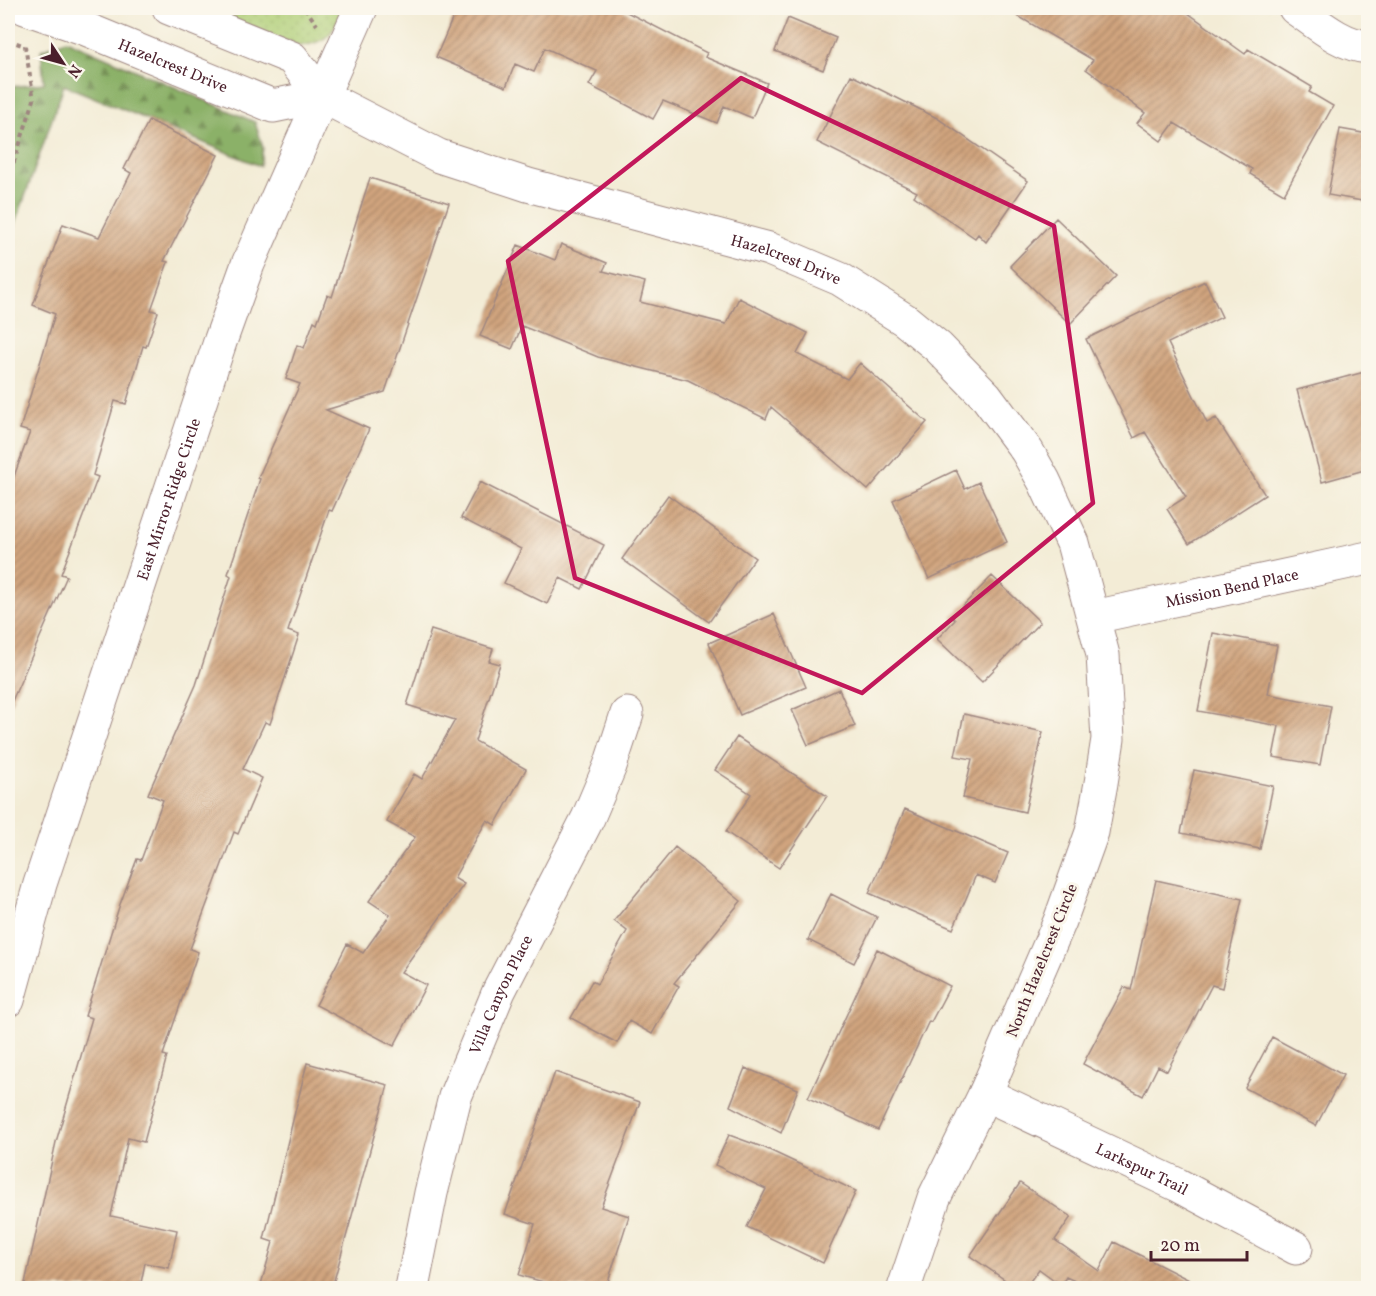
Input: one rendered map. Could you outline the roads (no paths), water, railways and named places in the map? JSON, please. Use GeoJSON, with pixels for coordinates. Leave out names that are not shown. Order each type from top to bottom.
{"type":"FeatureCollection","features":[{"type":"Feature","properties":{"kind":"street","name":"Hazelcrest Drive"},"geometry":{"type":"LineString","coordinates":[[169,8],[292,58],[322,96],[439,156],[528,185],[769,249],[840,279],[876,300],[938,347],[986,396],[1027,451],[1073,543],[1094,617]]}},
{"type":"Feature","properties":{"kind":"street","name":"East Mirror Ridge Circle"},"geometry":{"type":"LineString","coordinates":[[8,1000],[40,884],[220,342],[248,264],[361,8]]}},
{"type":"Feature","properties":{"kind":"street"},"geometry":{"type":"LineString","coordinates":[[1295,8],[1325,29],[1356,46],[1368,47]]}},
{"type":"Feature","properties":{"kind":"street","name":"Hazelcrest Drive"},"geometry":{"type":"LineString","coordinates":[[32,10],[273,106],[322,96]]}},
{"type":"Feature","properties":{"kind":"street","name":"Mission Bend Place"},"geometry":{"type":"LineString","coordinates":[[1094,617],[1368,558]]}},
{"type":"Feature","properties":{"kind":"street","name":"North Hazelcrest Circle"},"geometry":{"type":"LineString","coordinates":[[904,1288],[934,1198],[985,1094],[1060,921],[1092,832],[1108,739],[1103,655],[1094,617]]}},
{"type":"Feature","properties":{"kind":"street","name":"Villa Canyon Place"},"geometry":{"type":"LineString","coordinates":[[412,1288],[431,1193],[455,1097],[499,991],[588,818],[610,766],[627,714]]}},
{"type":"Feature","properties":{"kind":"street","name":"Larkspur Trail"},"geometry":{"type":"LineString","coordinates":[[985,1094],[1178,1185],[1296,1248]]}}]}
